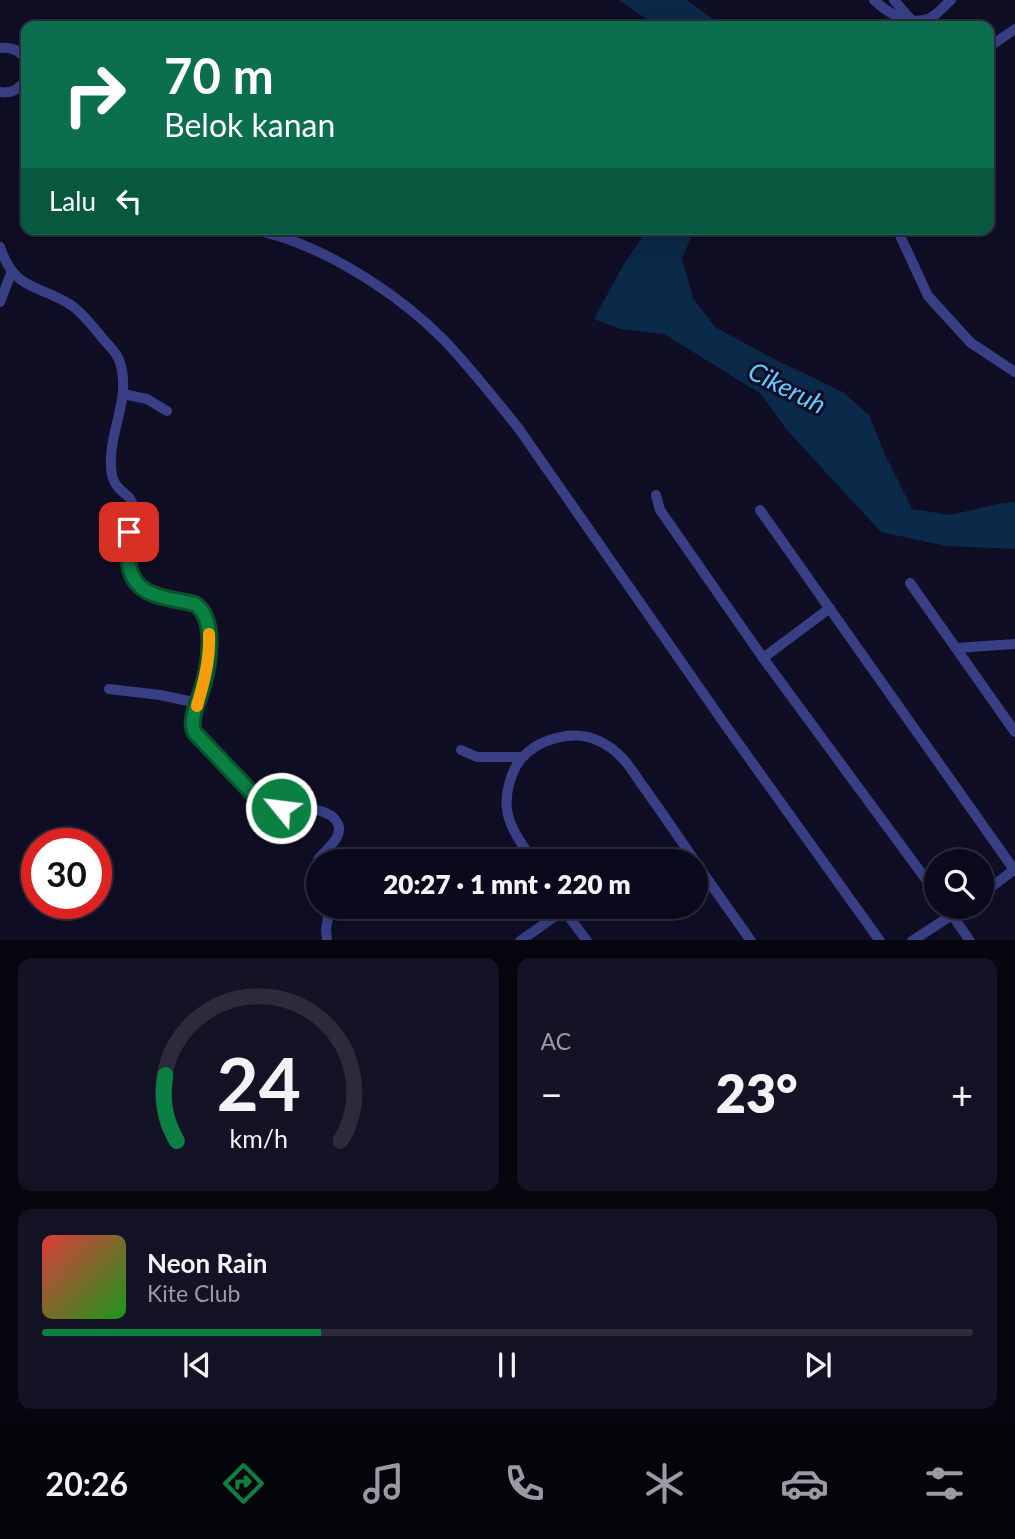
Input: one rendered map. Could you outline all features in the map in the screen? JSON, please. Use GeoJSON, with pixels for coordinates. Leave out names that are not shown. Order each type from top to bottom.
{"type":"FeatureCollection","features":[{"type":"Feature","properties":{"kind":"street"},"geometry":{"type":"LineString","coordinates":[[874,0],[888,13],[912,21],[930,18],[951,0]]}},
{"type":"Feature","properties":{"kind":"street"},"geometry":{"type":"LineString","coordinates":[[894,0],[912,21]]}},
{"type":"Feature","properties":{"kind":"street"},"geometry":{"type":"LineString","coordinates":[[994,44],[1015,29]]}},
{"type":"Feature","properties":{"kind":"street"},"geometry":{"type":"LineString","coordinates":[[0,48],[14,49],[21,54]]}},
{"type":"Feature","properties":{"kind":"street"},"geometry":{"type":"LineString","coordinates":[[0,92],[11,92],[21,87]]}},
{"type":"Feature","properties":{"kind":"street"},"geometry":{"type":"LineString","coordinates":[[275,235],[292,240],[343,264],[385,292],[434,331],[482,383],[519,429],[726,726],[880,940]]}},
{"type":"Feature","properties":{"kind":"street"},"geometry":{"type":"LineString","coordinates":[[900,235],[928,296],[971,342],[1015,372]]}},
{"type":"Feature","properties":{"kind":"street"},"geometry":{"type":"LineString","coordinates":[[0,247],[12,271],[26,284],[78,310],[116,353],[121,363],[123,394],[113,441],[111,469],[119,489],[131,498],[134,509],[127,541],[132,579],[147,593],[195,604],[207,618],[209,654],[192,729],[254,795],[267,805],[316,810],[331,816],[339,826],[339,831],[327,849]]}},
{"type":"Feature","properties":{"kind":"street"},"geometry":{"type":"LineString","coordinates":[[0,302],[12,271]]}},
{"type":"Feature","properties":{"kind":"street"},"geometry":{"type":"LineString","coordinates":[[123,394],[147,399],[167,411]]}},
{"type":"Feature","properties":{"kind":"street"},"geometry":{"type":"LineString","coordinates":[[656,495],[660,510],[763,658],[924,877]]}},
{"type":"Feature","properties":{"kind":"street"},"geometry":{"type":"LineString","coordinates":[[760,510],[1015,870],[994,885]]}},
{"type":"Feature","properties":{"kind":"street"},"geometry":{"type":"LineString","coordinates":[[910,583],[1015,732]]}},
{"type":"Feature","properties":{"kind":"street"},"geometry":{"type":"LineString","coordinates":[[763,658],[830,608]]}},
{"type":"Feature","properties":{"kind":"street"},"geometry":{"type":"LineString","coordinates":[[956,648],[1015,644]]}},
{"type":"Feature","properties":{"kind":"street"},"geometry":{"type":"LineString","coordinates":[[109,689],[198,703]]}},
{"type":"Feature","properties":{"kind":"street"},"geometry":{"type":"LineString","coordinates":[[525,849],[512,828],[507,809],[513,770],[522,757],[547,741],[576,735],[597,740],[618,753],[687,849]]}},
{"type":"Feature","properties":{"kind":"street"},"geometry":{"type":"LineString","coordinates":[[461,750],[477,757],[522,757]]}},
{"type":"Feature","properties":{"kind":"street"},"geometry":{"type":"LineString","coordinates":[[708,879],[751,940]]}},
{"type":"Feature","properties":{"kind":"street"},"geometry":{"type":"LineString","coordinates":[[327,940],[328,919]]}},
{"type":"Feature","properties":{"kind":"street"},"geometry":{"type":"LineString","coordinates":[[520,940],[548,919]]}},
{"type":"Feature","properties":{"kind":"street"},"geometry":{"type":"LineString","coordinates":[[571,919],[587,940]]}},
{"type":"Feature","properties":{"kind":"street"},"geometry":{"type":"LineString","coordinates":[[912,940],[939,919]]}},
{"type":"Feature","properties":{"kind":"street"},"geometry":{"type":"LineString","coordinates":[[955,919],[970,940]]}},
{"type":"Feature","properties":{"kind":"water"},"geometry":{"type":"Polygon","coordinates":[[[618,0],[686,0],[716,21],[650,21],[618,0]]]}},
{"type":"Feature","properties":{"kind":"water","name":"Cikeruh"},"geometry":{"type":"Polygon","coordinates":[[[644,235],[692,235],[682,258],[693,298],[715,327],[843,392],[869,415],[912,509],[950,515],[1015,502],[1015,549],[946,546],[881,532],[786,429],[761,394],[664,334],[620,329],[594,319],[625,262],[644,235]]]}},
{"type":"Feature","properties":{"kind":"slow traffic"},"geometry":{"type":"LineString","coordinates":[[197,706],[209,654],[209,634]]}},
{"type":"Feature","properties":{"kind":"route"},"geometry":{"type":"LineString","coordinates":[[129,532],[127,550],[130,570],[132,579],[138,586],[147,593],[195,604],[207,618],[209,654],[192,729],[254,795],[267,805],[281,808]]}}]}
